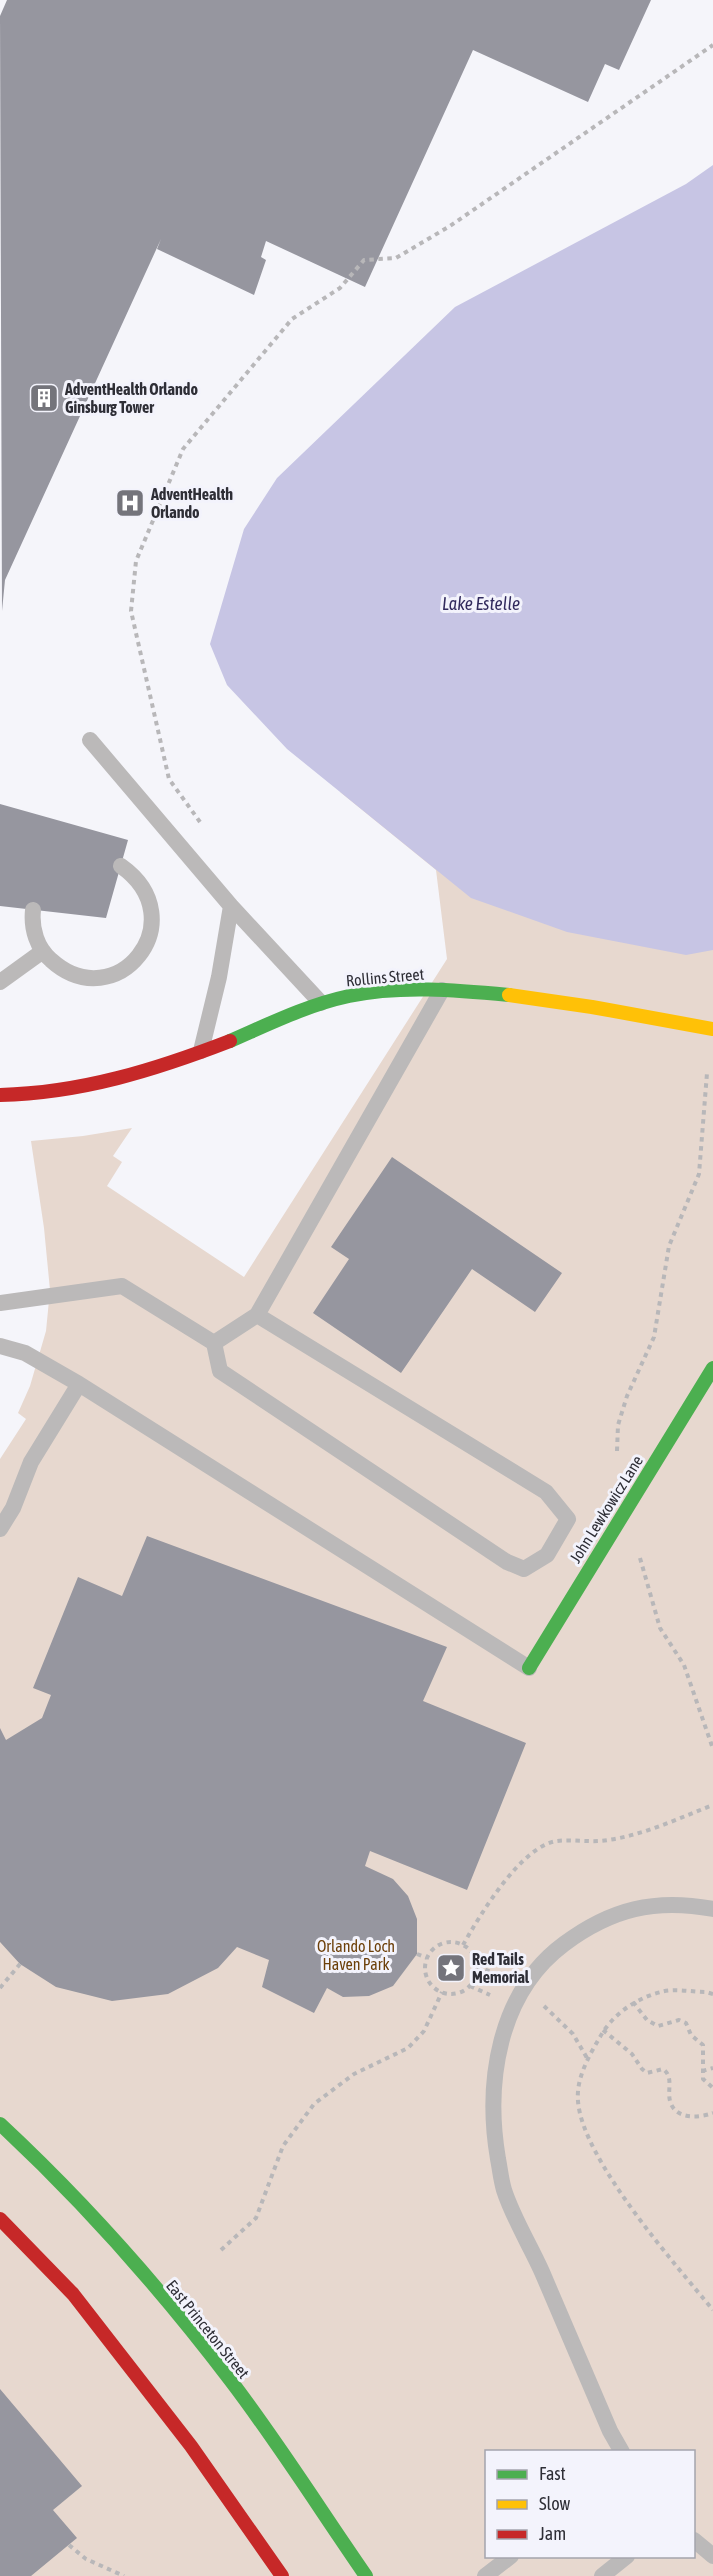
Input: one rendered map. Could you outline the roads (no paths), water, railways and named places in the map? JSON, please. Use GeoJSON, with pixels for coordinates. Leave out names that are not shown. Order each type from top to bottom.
{"type":"FeatureCollection","features":[{"type":"Feature","properties":{"kind":"street","name":"Rollins Street"},"geometry":{"type":"LineString","coordinates":[[0,1095],[25,1095],[69,1090],[145,1072],[321,1003],[350,995],[467,990],[590,1007],[713,1029]]}},
{"type":"Feature","properties":{"kind":"street","name":"John Lewkowicz Lane"},"geometry":{"type":"LineString","coordinates":[[529,1668],[713,1368]]}},
{"type":"Feature","properties":{"kind":"street","name":"East Princeton Street"},"geometry":{"type":"LineString","coordinates":[[0,2124],[35,2155],[131,2259],[231,2382],[366,2576]]}},
{"type":"Feature","properties":{"kind":"street"},"geometry":{"type":"LineString","coordinates":[[0,2219],[73,2294],[191,2446],[282,2576]]}},
{"type":"Feature","properties":{"kind":"lane"},"geometry":{"type":"LineString","coordinates":[[90,740],[231,906],[321,1003]]}},
{"type":"Feature","properties":{"kind":"lane"},"geometry":{"type":"LineString","coordinates":[[33,910],[32,920],[36,939],[42,951],[60,969],[78,977],[97,978],[116,974],[133,963],[145,948],[152,929],[152,909],[146,890],[133,875],[121,866]]}},
{"type":"Feature","properties":{"kind":"lane"},"geometry":{"type":"LineString","coordinates":[[201,1051],[219,977],[231,906]]}},
{"type":"Feature","properties":{"kind":"lane"},"geometry":{"type":"LineString","coordinates":[[0,982],[42,951]]}},
{"type":"Feature","properties":{"kind":"lane"},"geometry":{"type":"LineString","coordinates":[[214,1343],[257,1315],[442,990]]}},
{"type":"Feature","properties":{"kind":"lane"},"geometry":{"type":"LineString","coordinates":[[0,1303],[123,1286],[214,1343],[220,1371],[507,1562],[524,1569],[547,1555],[568,1519],[546,1492],[257,1315]]}},
{"type":"Feature","properties":{"kind":"lane"},"geometry":{"type":"LineString","coordinates":[[0,1346],[25,1353],[79,1384],[529,1668]]}},
{"type":"Feature","properties":{"kind":"lane"},"geometry":{"type":"LineString","coordinates":[[0,1529],[13,1508],[31,1462],[79,1384]]}},
{"type":"Feature","properties":{"kind":"lane"},"geometry":{"type":"LineString","coordinates":[[621,2450],[610,2431],[504,2189],[494,2133],[493,2091],[499,2048],[522,1990],[552,1953],[588,1926],[626,1910],[662,1905],[713,1909]]}},
{"type":"Feature","properties":{"kind":"lane"},"geometry":{"type":"LineString","coordinates":[[695,2542],[713,2556]]}},
{"type":"Feature","properties":{"kind":"lane"},"geometry":{"type":"LineString","coordinates":[[485,2576],[508,2558]]}},
{"type":"Feature","properties":{"kind":"lane"},"geometry":{"type":"LineString","coordinates":[[602,2576],[624,2558]]}},
{"type":"Feature","properties":{"kind":"water","name":"Lake Estelle"},"geometry":{"type":"Polygon","coordinates":[[[713,165],[713,950],[686,955],[567,932],[471,898],[287,749],[227,685],[210,644],[244,529],[277,478],[455,307],[686,184],[713,165]]]}},
{"type":"Feature","properties":{"kind":"place","name":"AdventHealth Orlando Ginsburg Tower"},"geometry":{"type":"Point","coordinates":[44,398]}},
{"type":"Feature","properties":{"kind":"place","name":"AdventHealth Orlando"},"geometry":{"type":"Point","coordinates":[130,503]}},
{"type":"Feature","properties":{"kind":"place","name":"Red Tails Memorial"},"geometry":{"type":"Point","coordinates":[451,1968]}},
{"type":"Feature","properties":{"kind":"park label","name":"Orlando Loch Haven Park"},"geometry":{"type":"Point","coordinates":[356,1955]}}]}
